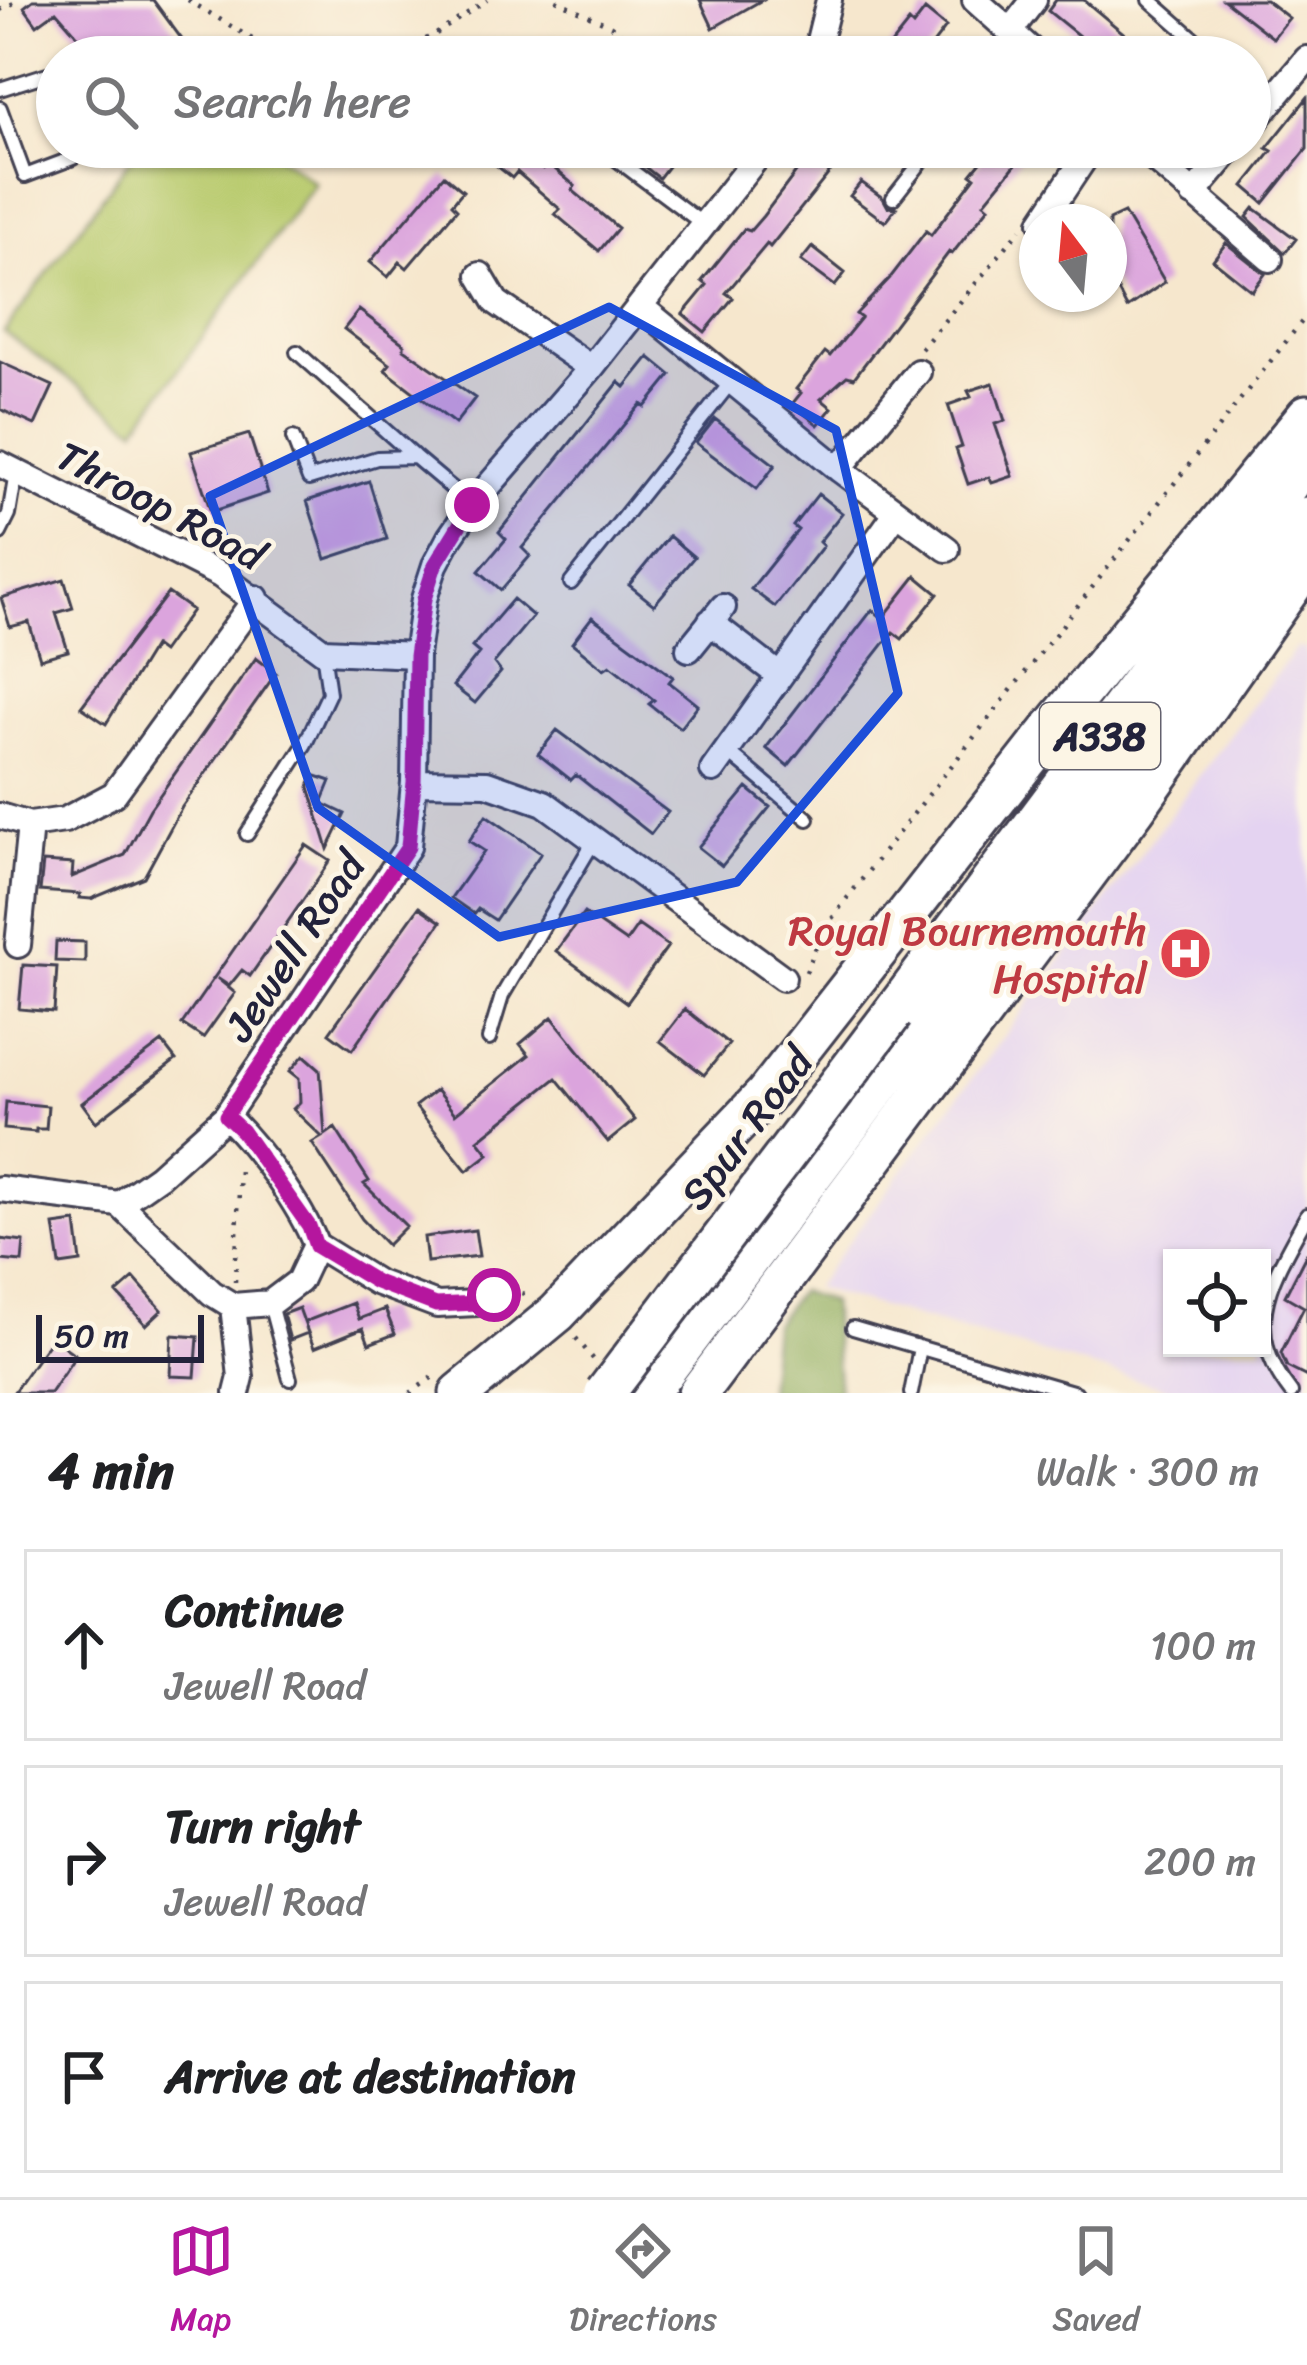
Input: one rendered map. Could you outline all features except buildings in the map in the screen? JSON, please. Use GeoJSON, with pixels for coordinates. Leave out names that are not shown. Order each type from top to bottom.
{"type":"FeatureCollection","features":[{"type":"Feature","properties":{"kind":"highway"},"geometry":{"type":"LineString","coordinates":[[460,1393],[765,1095],[1057,722],[1307,415]]}},
{"type":"Feature","properties":{"kind":"highway","name":"Spur Road"},"geometry":{"type":"LineString","coordinates":[[648,1393],[1307,459]]}},
{"type":"Feature","properties":{"kind":"highway","name":"Spur Road"},"geometry":{"type":"LineString","coordinates":[[605,1382],[908,1020],[1307,518]]}},
{"type":"Feature","properties":{"kind":"highway"},"geometry":{"type":"LineString","coordinates":[[698,1393],[1135,809],[1307,564]]}},
{"type":"Feature","properties":{"kind":"highway"},"geometry":{"type":"LineString","coordinates":[[430,1393],[542,1312]]}},
{"type":"Feature","properties":{"kind":"highway"},"geometry":{"type":"LineString","coordinates":[[720,1393],[756,1313]]}},
{"type":"Feature","properties":{"kind":"street"},"geometry":{"type":"LineString","coordinates":[[820,36],[829,0]]}},
{"type":"Feature","properties":{"kind":"street"},"geometry":{"type":"LineString","coordinates":[[975,0],[1006,36]]}},
{"type":"Feature","properties":{"kind":"street"},"geometry":{"type":"LineString","coordinates":[[1014,36],[1034,0]]}},
{"type":"Feature","properties":{"kind":"street"},"geometry":{"type":"LineString","coordinates":[[1271,102],[1307,59]]}},
{"type":"Feature","properties":{"kind":"street","name":"Jewell Road"},"geometry":{"type":"LineString","coordinates":[[119,1204],[234,1124],[408,847],[416,656],[424,599],[435,565],[472,505],[591,368],[749,168]]}},
{"type":"Feature","properties":{"kind":"street"},"geometry":{"type":"LineString","coordinates":[[1053,204],[1078,168]]}},
{"type":"Feature","properties":{"kind":"street"},"geometry":{"type":"LineString","coordinates":[[1164,168],[1270,259]]}},
{"type":"Feature","properties":{"kind":"street"},"geometry":{"type":"LineString","coordinates":[[1193,194],[1215,168]]}},
{"type":"Feature","properties":{"kind":"street"},"geometry":{"type":"LineString","coordinates":[[480,274],[496,302],[591,368]]}},
{"type":"Feature","properties":{"kind":"street"},"geometry":{"type":"LineString","coordinates":[[640,306],[839,469],[947,549]]}},
{"type":"Feature","properties":{"kind":"street"},"geometry":{"type":"LineString","coordinates":[[839,469],[918,372]]}},
{"type":"Feature","properties":{"kind":"street","name":"Throop Road"},"geometry":{"type":"LineString","coordinates":[[8,468],[220,575],[323,651]]}},
{"type":"Feature","properties":{"kind":"street"},"geometry":{"type":"LineString","coordinates":[[720,760],[897,512]]}},
{"type":"Feature","properties":{"kind":"street"},"geometry":{"type":"LineString","coordinates":[[0,816],[30,825],[65,820],[114,794],[256,598]]}},
{"type":"Feature","properties":{"kind":"street"},"geometry":{"type":"LineString","coordinates":[[689,649],[717,614],[780,676]]}},
{"type":"Feature","properties":{"kind":"street"},"geometry":{"type":"LineString","coordinates":[[323,651],[416,656]]}},
{"type":"Feature","properties":{"kind":"street"},"geometry":{"type":"LineString","coordinates":[[414,782],[487,783],[544,802],[794,977]]}},
{"type":"Feature","properties":{"kind":"street"},"geometry":{"type":"LineString","coordinates":[[17,945],[30,825]]}},
{"type":"Feature","properties":{"kind":"street"},"geometry":{"type":"LineString","coordinates":[[234,1124],[309,1226],[316,1246],[376,1282],[436,1305],[477,1303]]}},
{"type":"Feature","properties":{"kind":"street"},"geometry":{"type":"LineString","coordinates":[[0,1189],[119,1204],[212,1293],[233,1306],[270,1303],[298,1281],[316,1246]]}},
{"type":"Feature","properties":{"kind":"street"},"geometry":{"type":"LineString","coordinates":[[233,1306],[241,1359],[237,1393]]}},
{"type":"Feature","properties":{"kind":"lane"},"geometry":{"type":"LineString","coordinates":[[1150,0],[1191,36]]}},
{"type":"Feature","properties":{"kind":"lane"},"geometry":{"type":"LineString","coordinates":[[0,89],[36,77]]}},
{"type":"Feature","properties":{"kind":"lane"},"geometry":{"type":"LineString","coordinates":[[0,108],[25,176],[47,168]]}},
{"type":"Feature","properties":{"kind":"lane"},"geometry":{"type":"LineString","coordinates":[[628,168],[704,225]]}},
{"type":"Feature","properties":{"kind":"lane"},"geometry":{"type":"LineString","coordinates":[[893,198],[917,168]]}},
{"type":"Feature","properties":{"kind":"lane"},"geometry":{"type":"LineString","coordinates":[[297,352],[472,505]]}},
{"type":"Feature","properties":{"kind":"lane"},"geometry":{"type":"LineString","coordinates":[[571,583],[732,381]]}},
{"type":"Feature","properties":{"kind":"lane"},"geometry":{"type":"LineString","coordinates":[[293,438],[309,479],[377,458],[415,457]]}},
{"type":"Feature","properties":{"kind":"lane"},"geometry":{"type":"LineString","coordinates":[[0,532],[9,515],[8,468]]}},
{"type":"Feature","properties":{"kind":"lane"},"geometry":{"type":"LineString","coordinates":[[247,834],[305,744],[329,693],[323,651]]}},
{"type":"Feature","properties":{"kind":"lane"},"geometry":{"type":"LineString","coordinates":[[720,760],[808,819]]}},
{"type":"Feature","properties":{"kind":"lane"},"geometry":{"type":"LineString","coordinates":[[489,1039],[502,996],[595,840]]}},
{"type":"Feature","properties":{"kind":"lane"},"geometry":{"type":"LineString","coordinates":[[1291,1393],[1271,1368],[1264,1314],[1268,1287],[1307,1215]]}},
{"type":"Feature","properties":{"kind":"lane"},"geometry":{"type":"LineString","coordinates":[[270,1303],[290,1379]]}},
{"type":"Feature","properties":{"kind":"lane"},"geometry":{"type":"LineString","coordinates":[[853,1328],[1076,1393]]}},
{"type":"Feature","properties":{"kind":"lane"},"geometry":{"type":"LineString","coordinates":[[911,1393],[920,1348]]}},
{"type":"Feature","properties":{"kind":"path"},"geometry":{"type":"LineString","coordinates":[[0,10],[20,0]]}},
{"type":"Feature","properties":{"kind":"path"},"geometry":{"type":"LineString","coordinates":[[188,0],[247,36]]}},
{"type":"Feature","properties":{"kind":"path"},"geometry":{"type":"LineString","coordinates":[[433,36],[487,0]]}},
{"type":"Feature","properties":{"kind":"path"},"geometry":{"type":"LineString","coordinates":[[556,0],[625,36]]}},
{"type":"Feature","properties":{"kind":"path"},"geometry":{"type":"LineString","coordinates":[[918,372],[920,350],[1019,231]]}},
{"type":"Feature","properties":{"kind":"path"},"geometry":{"type":"LineString","coordinates":[[794,977],[848,897],[1307,315]]}},
{"type":"Feature","properties":{"kind":"path"},"geometry":{"type":"LineString","coordinates":[[233,1306],[234,1124]]}},
{"type":"Feature","properties":{"kind":"path"},"geometry":{"type":"LineString","coordinates":[[477,1303],[514,1291],[542,1312],[605,1382]]}},
{"type":"Feature","properties":{"kind":"highlighted area"},"geometry":{"type":"Polygon","coordinates":[[[609,307],[836,430],[898,693],[737,882],[499,937],[318,808],[210,496],[609,307]]]}},
{"type":"Feature","properties":{"kind":"shaded area","name":"Royal Bournemouth Hospital"},"geometry":{"type":"Polygon","coordinates":[[[1297,647],[1307,650],[1307,1393],[1184,1393],[814,1288],[1297,647]]]}},
{"type":"Feature","properties":{"kind":"green space"},"geometry":{"type":"Polygon","coordinates":[[[124,168],[295,168],[315,183],[136,428],[4,332],[124,168]]]}},
{"type":"Feature","properties":{"kind":"green space"},"geometry":{"type":"Polygon","coordinates":[[[799,1291],[831,1302],[839,1393],[767,1393],[773,1325],[799,1291]]]}},
{"type":"Feature","properties":{"kind":"place","name":"Royal Bournemouth Hospital"},"geometry":{"type":"Point","coordinates":[1186,954]}},
{"type":"Feature","properties":{"kind":"route"},"geometry":{"type":"LineString","coordinates":[[472,505],[435,565],[424,599],[416,656],[408,847],[226,1116],[242,1131],[309,1226],[316,1246],[376,1282],[436,1305],[477,1303],[494,1295]]}}]}
